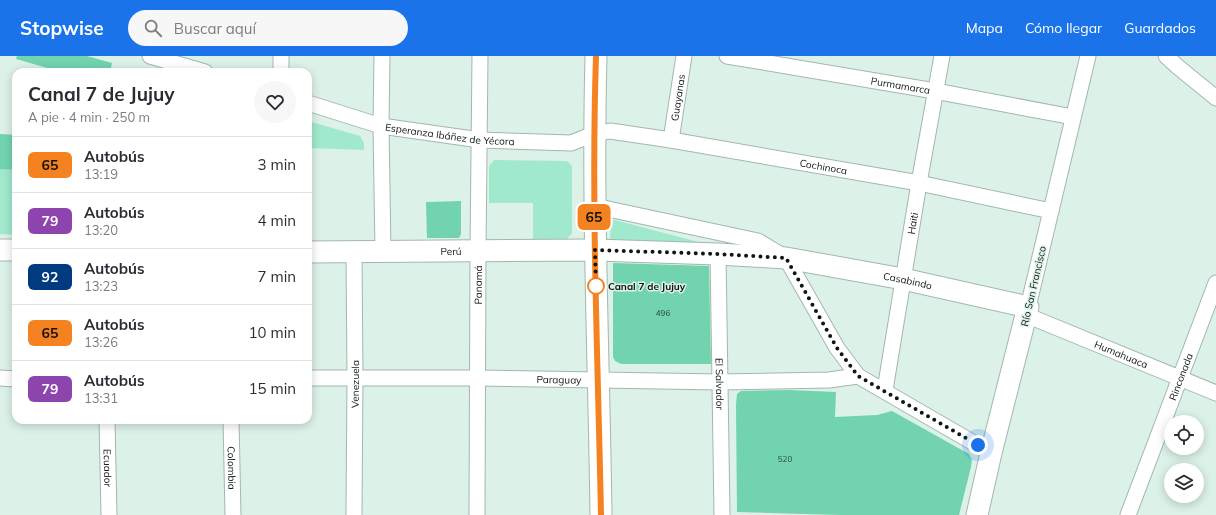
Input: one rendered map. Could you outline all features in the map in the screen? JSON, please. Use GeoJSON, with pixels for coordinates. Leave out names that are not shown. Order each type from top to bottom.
{"type":"FeatureCollection","features":[{"type":"Feature","properties":{"kind":"main road"},"geometry":{"type":"LineString","coordinates":[[596,56],[594,206],[601,515]]}},
{"type":"Feature","properties":{"kind":"main road"},"geometry":{"type":"LineString","coordinates":[[0,250],[12,250]]}},
{"type":"Feature","properties":{"kind":"main road","name":"Perú"},"geometry":{"type":"LineString","coordinates":[[312,252],[595,250]]}},
{"type":"Feature","properties":{"kind":"main road","name":"Casabindo"},"geometry":{"type":"LineString","coordinates":[[595,250],[786,258],[903,279],[1027,311]]}},
{"type":"Feature","properties":{"kind":"main road","name":"Río San Francisco"},"geometry":{"type":"LineString","coordinates":[[977,515],[1027,311]]}},
{"type":"Feature","properties":{"kind":"street"},"geometry":{"type":"LineString","coordinates":[[150,56],[191,68]]}},
{"type":"Feature","properties":{"kind":"street"},"geometry":{"type":"LineString","coordinates":[[280,68],[281,56]]}},
{"type":"Feature","properties":{"kind":"street"},"geometry":{"type":"LineString","coordinates":[[382,56],[381,126],[383,252]]}},
{"type":"Feature","properties":{"kind":"street","name":"Panamá"},"geometry":{"type":"LineString","coordinates":[[477,515],[480,56]]}},
{"type":"Feature","properties":{"kind":"street","name":"Guayanas"},"geometry":{"type":"LineString","coordinates":[[671,140],[684,56]]}},
{"type":"Feature","properties":{"kind":"street","name":"Purmamarca"},"geometry":{"type":"LineString","coordinates":[[727,56],[1073,117]]}},
{"type":"Feature","properties":{"kind":"street","name":"Haiti"},"geometry":{"type":"LineString","coordinates":[[885,390],[919,183],[942,56]]}},
{"type":"Feature","properties":{"kind":"street","name":"Río San Francisco"},"geometry":{"type":"LineString","coordinates":[[1027,311],[1088,56]]}},
{"type":"Feature","properties":{"kind":"street"},"geometry":{"type":"LineString","coordinates":[[1166,56],[1178,68],[1216,98]]}},
{"type":"Feature","properties":{"kind":"street","name":"Esperanza Ibáñez de Yécora"},"geometry":{"type":"LineString","coordinates":[[312,104],[381,126],[480,140],[571,143],[594,134]]}},
{"type":"Feature","properties":{"kind":"street","name":"Cochinoca"},"geometry":{"type":"LineString","coordinates":[[594,134],[610,131],[671,140],[919,183],[1051,211]]}},
{"type":"Feature","properties":{"kind":"street","name":"Casabindo"},"geometry":{"type":"LineString","coordinates":[[594,206],[758,241],[786,258]]}},
{"type":"Feature","properties":{"kind":"street","name":"Venezuela"},"geometry":{"type":"LineString","coordinates":[[354,252],[354,515]]}},
{"type":"Feature","properties":{"kind":"street","name":"El Salvador"},"geometry":{"type":"LineString","coordinates":[[718,254],[722,515]]}},
{"type":"Feature","properties":{"kind":"street"},"geometry":{"type":"LineString","coordinates":[[786,258],[837,348],[858,376],[885,390],[991,453]]}},
{"type":"Feature","properties":{"kind":"street","name":"Rinconada"},"geometry":{"type":"LineString","coordinates":[[1128,515],[1216,283]]}},
{"type":"Feature","properties":{"kind":"street","name":"Humahuaca"},"geometry":{"type":"LineString","coordinates":[[1027,311],[1180,379],[1216,393]]}},
{"type":"Feature","properties":{"kind":"street","name":"Paraguay"},"geometry":{"type":"LineString","coordinates":[[312,378],[478,378],[720,382],[829,380],[858,376]]}},
{"type":"Feature","properties":{"kind":"street"},"geometry":{"type":"LineString","coordinates":[[0,378],[12,378]]}},
{"type":"Feature","properties":{"kind":"street","name":"Ecuador"},"geometry":{"type":"LineString","coordinates":[[107,424],[109,515]]}},
{"type":"Feature","properties":{"kind":"street","name":"Colombia"},"geometry":{"type":"LineString","coordinates":[[231,424],[233,515]]}},
{"type":"Feature","properties":{"kind":"green space"},"geometry":{"type":"Polygon","coordinates":[[[312,122],[360,136],[364,143],[364,150],[312,148],[312,122]]]}},
{"type":"Feature","properties":{"kind":"green space"},"geometry":{"type":"Polygon","coordinates":[[[494,160],[567,161],[572,166],[572,233],[567,239],[533,239],[533,203],[489,203],[489,166],[494,160]]]}},
{"type":"Feature","properties":{"kind":"green space"},"geometry":{"type":"Polygon","coordinates":[[[0,169],[12,170],[12,235],[0,234],[0,169]]]}},
{"type":"Feature","properties":{"kind":"green space"},"geometry":{"type":"Polygon","coordinates":[[[611,219],[710,245],[610,241],[611,219]]]}},
{"type":"Feature","properties":{"kind":"building"},"geometry":{"type":"Polygon","coordinates":[[[17,56],[87,56],[112,63],[111,68],[48,68],[16,59],[17,56]]]}},
{"type":"Feature","properties":{"kind":"building"},"geometry":{"type":"Polygon","coordinates":[[[0,134],[12,135],[12,170],[0,169],[0,134]]]}},
{"type":"Feature","properties":{"kind":"building"},"geometry":{"type":"Polygon","coordinates":[[[461,201],[461,234],[459,238],[427,238],[426,202],[461,201]]]}},
{"type":"Feature","properties":{"kind":"building"},"geometry":{"type":"Polygon","coordinates":[[[613,263],[709,266],[711,364],[621,364],[615,361],[613,357],[613,263]]]}},
{"type":"Feature","properties":{"kind":"building"},"geometry":{"type":"Polygon","coordinates":[[[789,390],[836,392],[835,417],[877,415],[892,411],[969,454],[972,460],[971,467],[959,515],[840,515],[737,512],[737,394],[741,391],[789,390]]]}},
{"type":"Feature","properties":{"kind":"bus line","name":"65"},"geometry":{"type":"LineString","coordinates":[[596,56],[594,206],[601,515]]}},
{"type":"Feature","properties":{"kind":"place","name":"Canal 7 de Jujuy"},"geometry":{"type":"Point","coordinates":[596,286]}},
{"type":"Feature","properties":{"kind":"route"},"geometry":{"type":"LineString","coordinates":[[596,286],[595,250],[786,258],[837,348],[858,376],[885,390],[978,445]]}}]}
